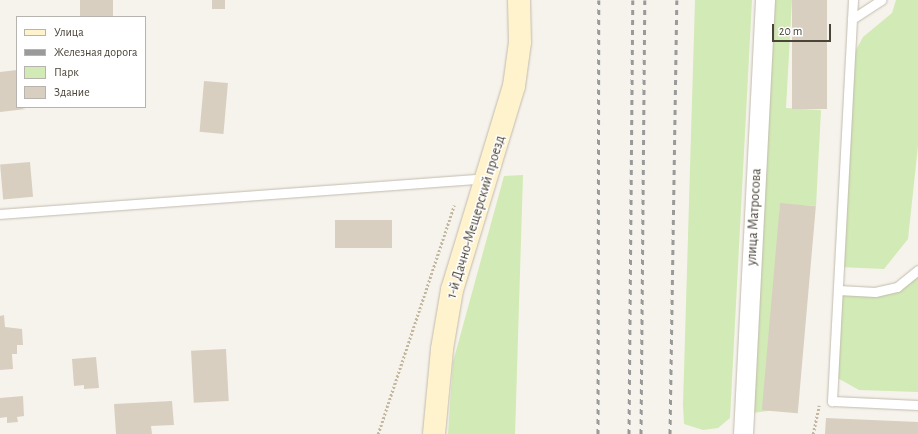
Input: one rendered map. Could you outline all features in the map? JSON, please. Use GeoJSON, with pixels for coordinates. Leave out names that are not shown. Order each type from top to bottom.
{"type":"FeatureCollection","features":[{"type":"Feature","properties":{"kind":"street","name":"1-й Дачно-Мещерский проезд"},"geometry":{"type":"LineString","coordinates":[[434,434],[442,349],[452,290],[488,178],[516,78],[520,42],[520,0]]}},
{"type":"Feature","properties":{"kind":"street","name":"улица Матросова"},"geometry":{"type":"LineString","coordinates":[[743,434],[765,0]]}},
{"type":"Feature","properties":{"kind":"lane"},"geometry":{"type":"LineString","coordinates":[[853,0],[832,401],[918,405]]}},
{"type":"Feature","properties":{"kind":"lane"},"geometry":{"type":"LineString","coordinates":[[852,18],[881,0]]}},
{"type":"Feature","properties":{"kind":"lane"},"geometry":{"type":"LineString","coordinates":[[0,214],[488,178]]}},
{"type":"Feature","properties":{"kind":"lane"},"geometry":{"type":"LineString","coordinates":[[838,290],[875,292],[897,286],[918,270]]}},
{"type":"Feature","properties":{"kind":"path"},"geometry":{"type":"LineString","coordinates":[[378,434],[463,179]]}},
{"type":"Feature","properties":{"kind":"path"},"geometry":{"type":"LineString","coordinates":[[813,434],[817,407],[832,401]]}},
{"type":"Feature","properties":{"kind":"green space"},"geometry":{"type":"Polygon","coordinates":[[[695,0],[752,0],[730,418],[718,428],[703,430],[684,424],[683,405],[695,0]]]}},
{"type":"Feature","properties":{"kind":"green space"},"geometry":{"type":"Polygon","coordinates":[[[765,0],[792,0],[786,108],[821,110],[816,206],[780,204],[768,411],[744,414],[765,0]]]}},
{"type":"Feature","properties":{"kind":"green space"},"geometry":{"type":"Polygon","coordinates":[[[896,0],[918,0],[918,146],[908,239],[884,269],[839,267],[850,61],[863,37],[892,13],[896,0]]]}},
{"type":"Feature","properties":{"kind":"green space"},"geometry":{"type":"Polygon","coordinates":[[[523,175],[515,434],[448,434],[453,362],[504,176],[523,175]]]}},
{"type":"Feature","properties":{"kind":"green space"},"geometry":{"type":"Polygon","coordinates":[[[918,270],[918,392],[859,390],[834,376],[838,290],[897,287],[918,270]]]}},
{"type":"Feature","properties":{"kind":"building"},"geometry":{"type":"Polygon","coordinates":[[[80,0],[113,0],[113,16],[80,16],[80,0]]]}},
{"type":"Feature","properties":{"kind":"building"},"geometry":{"type":"Polygon","coordinates":[[[212,0],[225,0],[225,9],[212,9],[212,0]]]}},
{"type":"Feature","properties":{"kind":"building"},"geometry":{"type":"Polygon","coordinates":[[[792,0],[827,0],[827,109],[792,109],[792,0]]]}},
{"type":"Feature","properties":{"kind":"building"},"geometry":{"type":"Polygon","coordinates":[[[16,70],[16,108],[26,109],[0,112],[0,72],[16,70]]]}},
{"type":"Feature","properties":{"kind":"building"},"geometry":{"type":"Polygon","coordinates":[[[204,81],[228,83],[223,134],[200,132],[204,81]]]}},
{"type":"Feature","properties":{"kind":"building"},"geometry":{"type":"Polygon","coordinates":[[[30,162],[33,197],[3,199],[0,165],[30,162]]]}},
{"type":"Feature","properties":{"kind":"building"},"geometry":{"type":"Polygon","coordinates":[[[780,203],[816,206],[798,413],[762,410],[780,203]]]}},
{"type":"Feature","properties":{"kind":"building"},"geometry":{"type":"Polygon","coordinates":[[[335,220],[392,220],[392,248],[335,248],[335,220]]]}},
{"type":"Feature","properties":{"kind":"building"},"geometry":{"type":"Polygon","coordinates":[[[4,315],[5,327],[22,329],[23,345],[17,345],[17,354],[12,354],[13,369],[0,370],[0,316],[4,315]]]}},
{"type":"Feature","properties":{"kind":"building"},"geometry":{"type":"Polygon","coordinates":[[[226,349],[229,401],[194,403],[191,351],[226,349]]]}},
{"type":"Feature","properties":{"kind":"building"},"geometry":{"type":"Polygon","coordinates":[[[96,357],[99,388],[84,389],[84,385],[74,386],[72,359],[96,357]]]}},
{"type":"Feature","properties":{"kind":"building"},"geometry":{"type":"Polygon","coordinates":[[[23,396],[24,416],[17,417],[18,422],[7,423],[7,417],[0,418],[0,398],[23,396]]]}},
{"type":"Feature","properties":{"kind":"building"},"geometry":{"type":"Polygon","coordinates":[[[172,401],[174,425],[151,426],[152,434],[116,434],[114,404],[172,401]]]}},
{"type":"Feature","properties":{"kind":"building"},"geometry":{"type":"Polygon","coordinates":[[[826,418],[918,422],[918,434],[825,434],[826,418]]]}},
{"type":"Feature","properties":{"kind":"railway"},"geometry":{"type":"LineString","coordinates":[[598,434],[599,0]]}},
{"type":"Feature","properties":{"kind":"railway"},"geometry":{"type":"LineString","coordinates":[[629,434],[633,0]]}},
{"type":"Feature","properties":{"kind":"railway"},"geometry":{"type":"LineString","coordinates":[[641,434],[645,0]]}},
{"type":"Feature","properties":{"kind":"railway"},"geometry":{"type":"LineString","coordinates":[[670,434],[677,0]]}}]}
